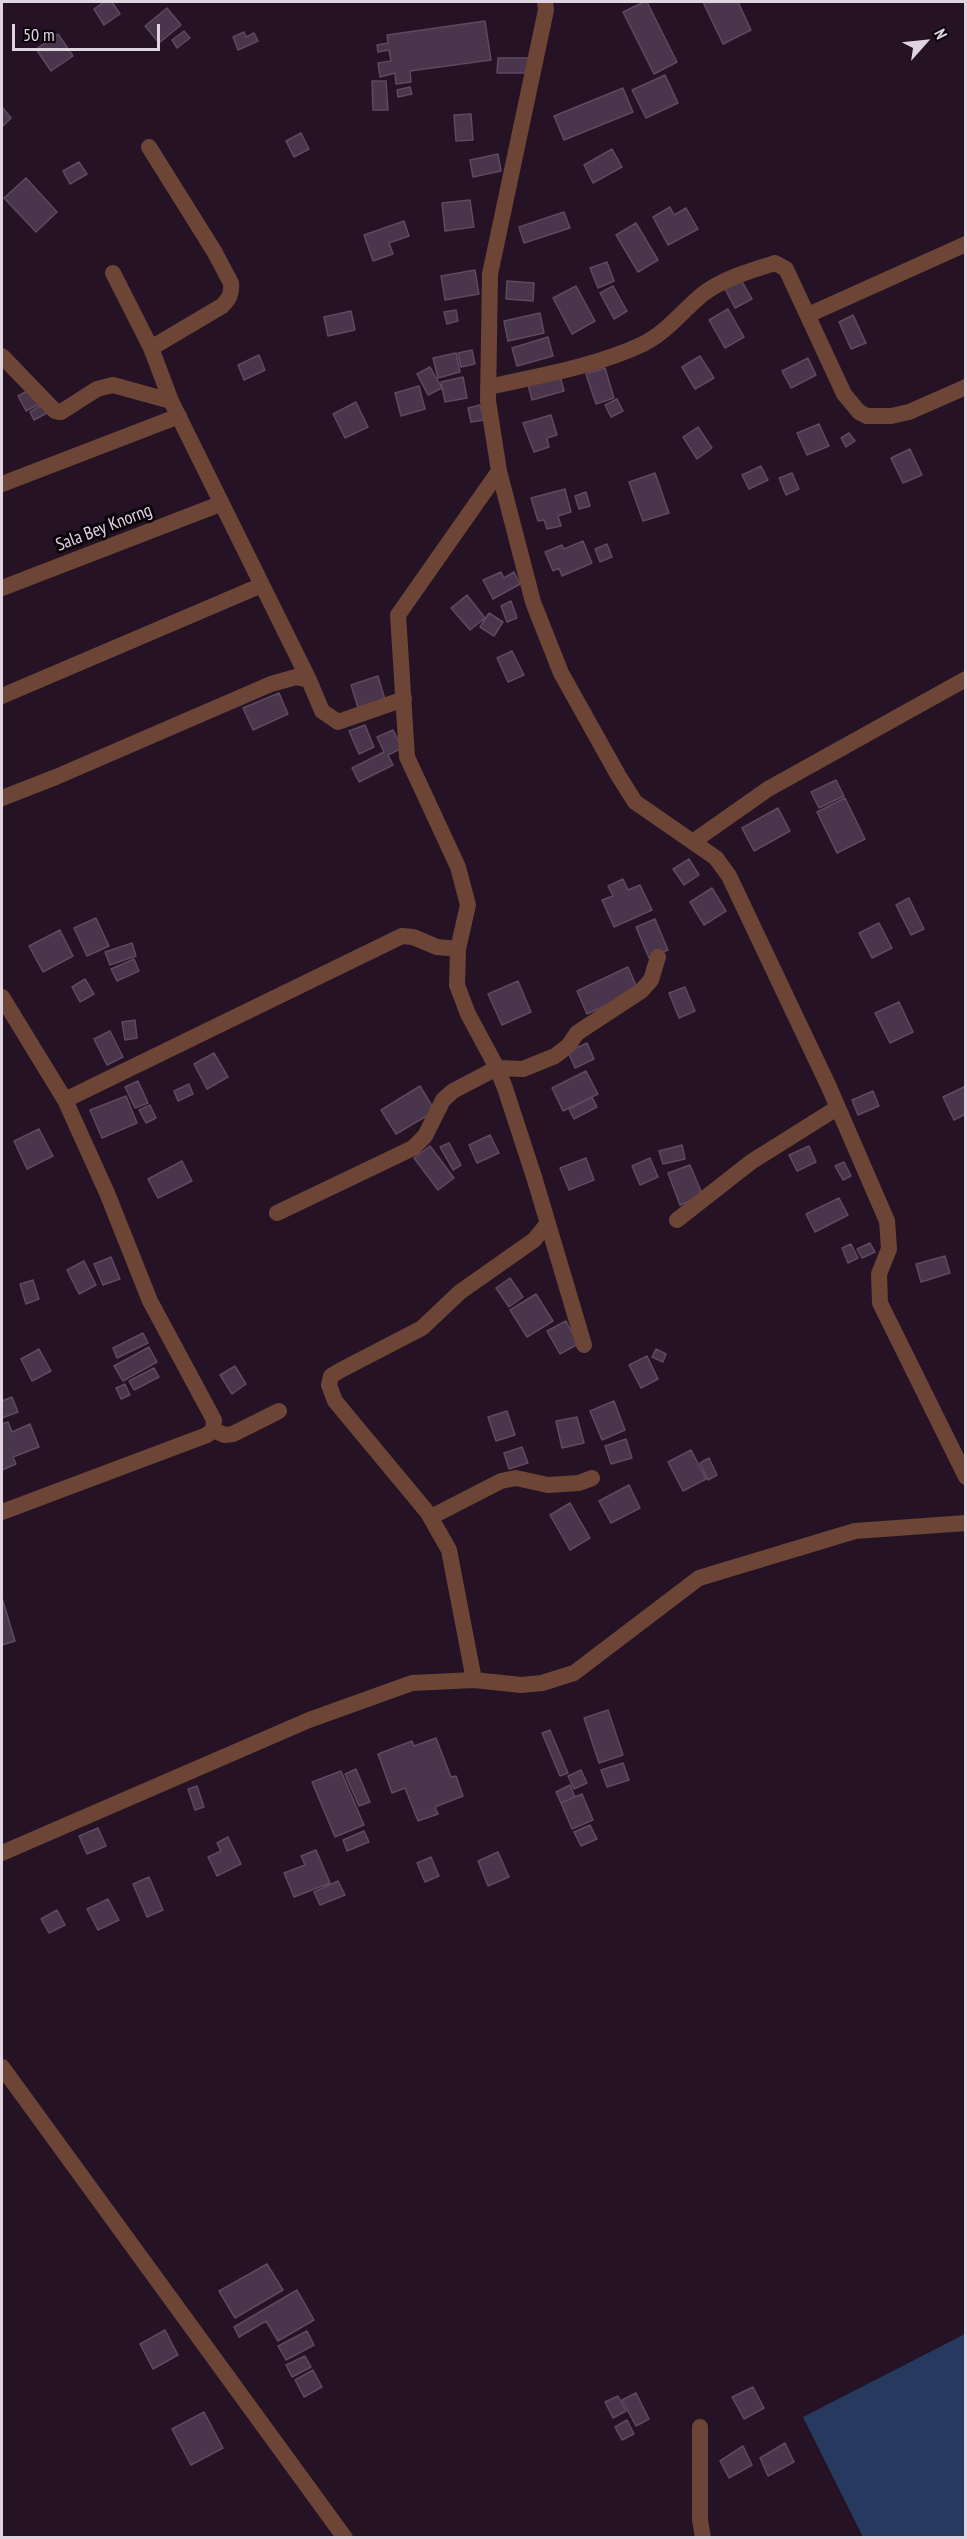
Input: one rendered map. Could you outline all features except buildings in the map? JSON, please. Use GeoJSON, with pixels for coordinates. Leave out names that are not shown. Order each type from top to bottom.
{"type":"FeatureCollection","features":[{"type":"Feature","properties":{"kind":"street"},"geometry":{"type":"LineString","coordinates":[[545,2],[546,10],[490,274],[488,387],[499,471],[533,602],[561,673],[635,802],[716,858],[729,876],[887,1221],[889,1250],[879,1274],[880,1303],[966,1477]]}},
{"type":"Feature","properties":{"kind":"street"},"geometry":{"type":"LineString","coordinates":[[149,147],[214,251],[232,289],[230,297],[222,306],[151,348]]}},
{"type":"Feature","properties":{"kind":"street"},"geometry":{"type":"LineString","coordinates":[[808,315],[966,244]]}},
{"type":"Feature","properties":{"kind":"street"},"geometry":{"type":"LineString","coordinates":[[488,387],[579,365],[645,343],[669,326],[704,293],[739,276],[775,263],[786,269],[844,394],[859,412],[867,416],[891,416],[909,412],[966,387]]}},
{"type":"Feature","properties":{"kind":"street"},"geometry":{"type":"LineString","coordinates":[[113,273],[151,348],[171,401],[220,504],[309,680],[322,711],[338,722],[404,699]]}},
{"type":"Feature","properties":{"kind":"street"},"geometry":{"type":"LineString","coordinates":[[2,356],[55,411],[61,412],[97,390],[113,385],[171,401]]}},
{"type":"Feature","properties":{"kind":"street"},"geometry":{"type":"LineString","coordinates":[[2,484],[179,416]]}},
{"type":"Feature","properties":{"kind":"street"},"geometry":{"type":"LineString","coordinates":[[499,471],[399,615],[407,757],[458,867],[468,905],[458,949],[457,986],[468,1014],[497,1068],[548,1223],[584,1345]]}},
{"type":"Feature","properties":{"kind":"street","name":"Sala Bey Knorng"},"geometry":{"type":"LineString","coordinates":[[2,588],[220,504]]}},
{"type":"Feature","properties":{"kind":"street"},"geometry":{"type":"LineString","coordinates":[[2,696],[262,585]]}},
{"type":"Feature","properties":{"kind":"street"},"geometry":{"type":"LineString","coordinates":[[2,798],[66,773],[271,684],[296,677],[309,680]]}},
{"type":"Feature","properties":{"kind":"street"},"geometry":{"type":"LineString","coordinates":[[694,841],[768,789],[966,679]]}},
{"type":"Feature","properties":{"kind":"street"},"geometry":{"type":"LineString","coordinates":[[64,1100],[402,936],[413,937],[437,947],[458,949]]}},
{"type":"Feature","properties":{"kind":"street"},"geometry":{"type":"LineString","coordinates":[[277,1214],[413,1148],[425,1136],[443,1100],[497,1068],[523,1069],[555,1056],[584,1027],[641,991],[651,980],[658,957]]}},
{"type":"Feature","properties":{"kind":"street"},"geometry":{"type":"LineString","coordinates":[[2,997],[64,1100],[107,1192],[150,1301],[214,1420],[213,1430],[207,1435],[2,1512]]}},
{"type":"Feature","properties":{"kind":"street"},"geometry":{"type":"LineString","coordinates":[[677,1220],[751,1162],[837,1108]]}},
{"type":"Feature","properties":{"kind":"street"},"geometry":{"type":"LineString","coordinates":[[474,1680],[448,1550],[431,1517],[335,1401],[329,1385],[331,1376],[422,1328],[460,1292],[534,1240],[548,1223]]}},
{"type":"Feature","properties":{"kind":"street"},"geometry":{"type":"LineString","coordinates":[[213,1430],[225,1435],[233,1434],[279,1411]]}},
{"type":"Feature","properties":{"kind":"street"},"geometry":{"type":"LineString","coordinates":[[431,1517],[501,1481],[516,1478],[548,1485],[579,1483],[592,1478]]}},
{"type":"Feature","properties":{"kind":"street"},"geometry":{"type":"LineString","coordinates":[[2,1853],[309,1720],[412,1683],[474,1680],[521,1685],[542,1683],[574,1673],[699,1578],[855,1532],[966,1523]]}},
{"type":"Feature","properties":{"kind":"street"},"geometry":{"type":"LineString","coordinates":[[2,2067],[345,2538]]}},
{"type":"Feature","properties":{"kind":"street"},"geometry":{"type":"LineString","coordinates":[[700,2427],[700,2520],[703,2538]]}},
{"type":"Feature","properties":{"kind":"water"},"geometry":{"type":"Polygon","coordinates":[[[965,2334],[965,2537],[863,2537],[803,2417],[965,2334]]]}}]}
